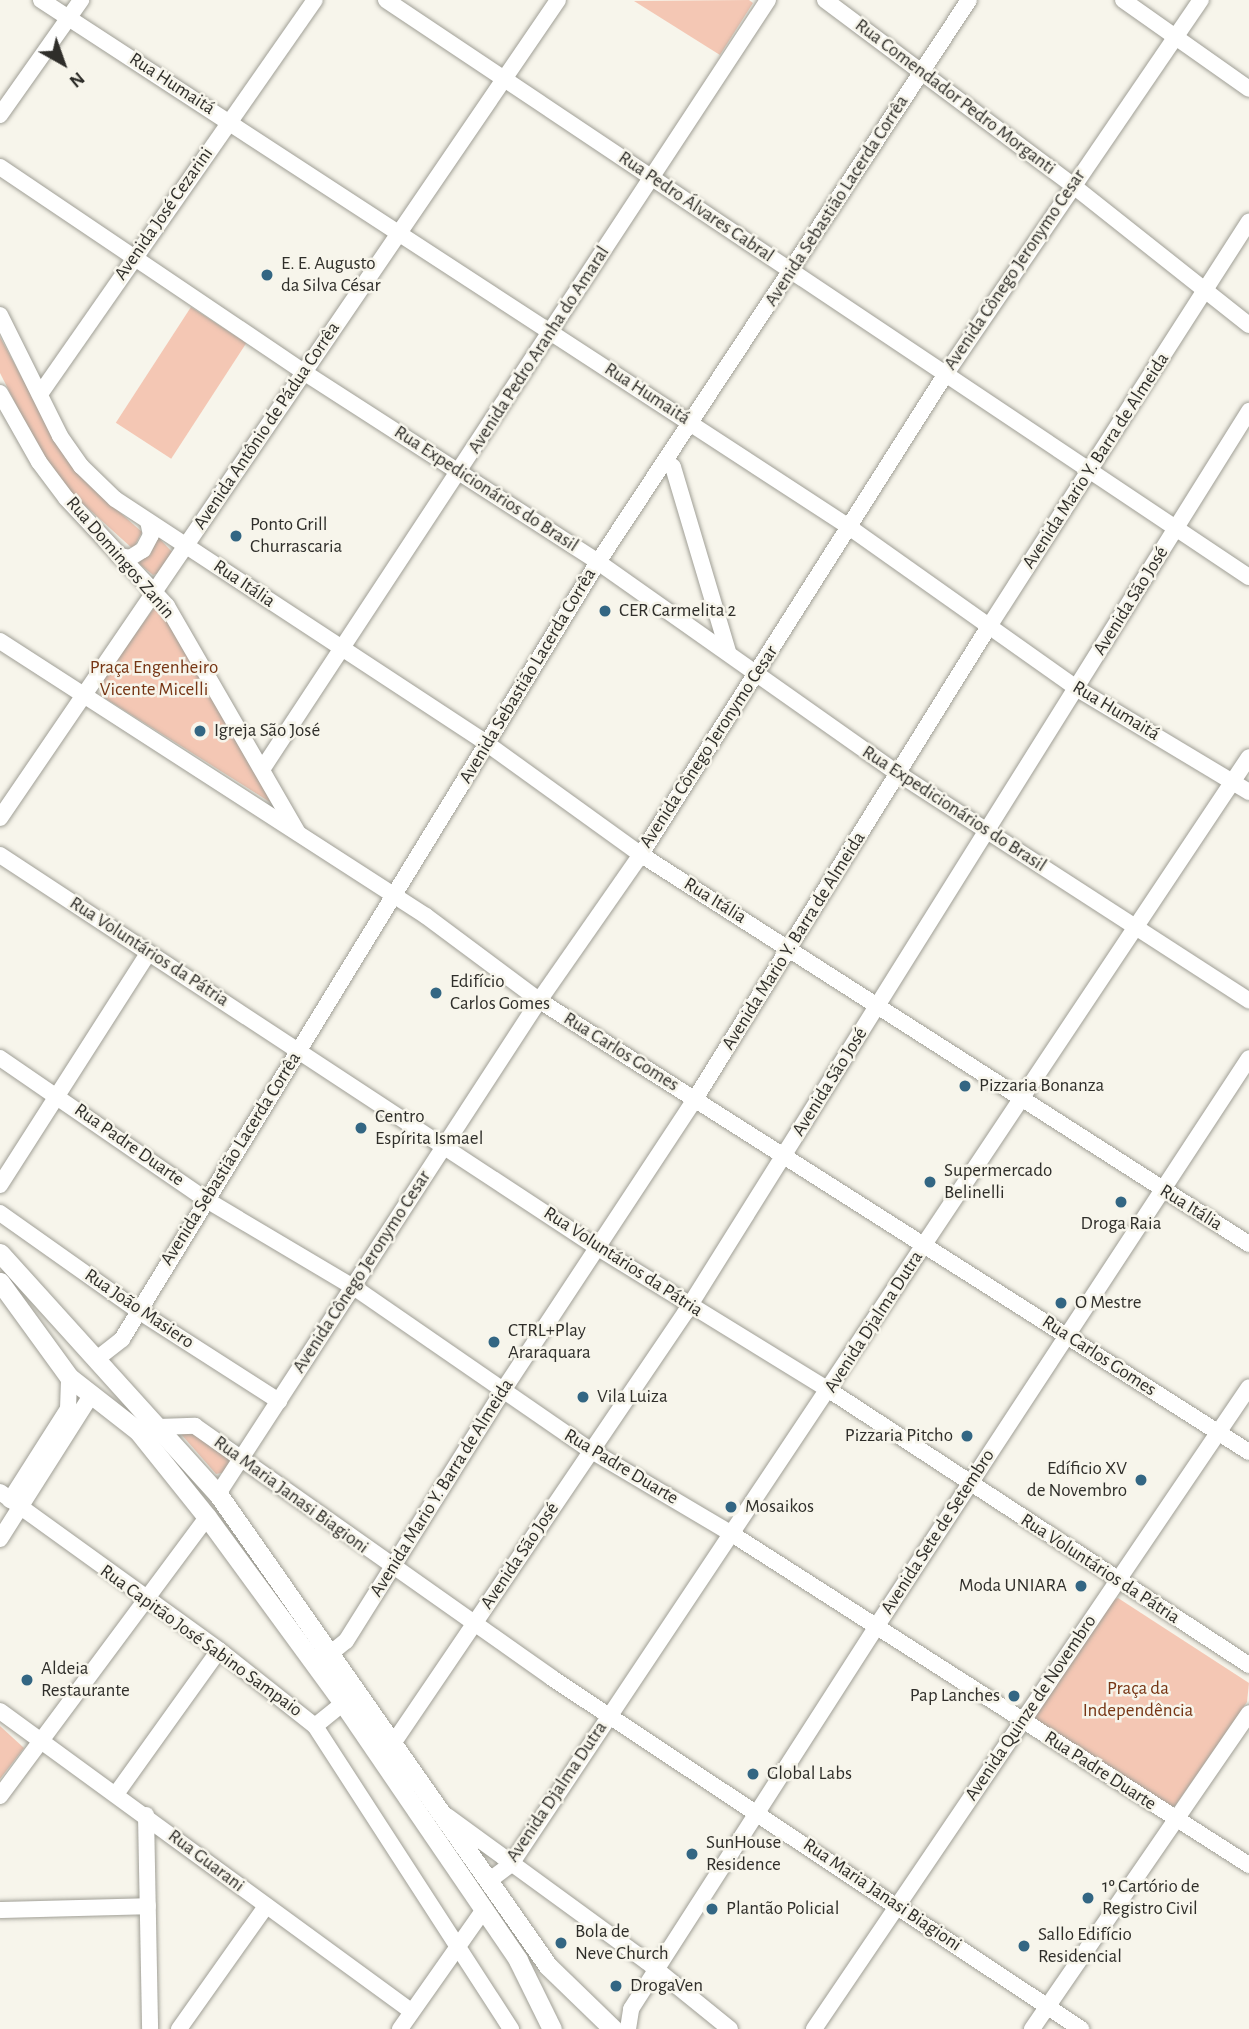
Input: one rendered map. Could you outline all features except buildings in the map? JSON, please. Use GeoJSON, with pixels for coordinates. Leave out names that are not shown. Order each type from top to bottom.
{"type":"FeatureCollection","features":[{"type":"Feature","properties":{"kind":"main road"},"geometry":{"type":"LineString","coordinates":[[0,1253],[104,1364],[218,1494],[394,1742],[548,1966],[606,2027]]}},
{"type":"Feature","properties":{"kind":"main road"},"geometry":{"type":"LineString","coordinates":[[0,1282],[64,1370],[138,1431],[207,1517],[343,1703],[534,1984],[552,2029]]}},
{"type":"Feature","properties":{"kind":"main road"},"geometry":{"type":"LineString","coordinates":[[64,1370],[67,1348],[84,1342]]}},
{"type":"Feature","properties":{"kind":"main road"},"geometry":{"type":"LineString","coordinates":[[92,1394],[104,1364]]}},
{"type":"Feature","properties":{"kind":"main road"},"geometry":{"type":"LineString","coordinates":[[461,1878],[474,1883],[490,1880]]}},
{"type":"Feature","properties":{"kind":"street","name":"Rua Humaitá"},"geometry":{"type":"LineString","coordinates":[[41,0],[849,527],[1076,688],[1249,792]]}},
{"type":"Feature","properties":{"kind":"street"},"geometry":{"type":"LineString","coordinates":[[0,115],[81,0]]}},
{"type":"Feature","properties":{"kind":"street","name":"Avenida José Cezarini"},"geometry":{"type":"LineString","coordinates":[[40,394],[133,256],[314,0]]}},
{"type":"Feature","properties":{"kind":"street","name":"Rua Pedro Álvares Cabral"},"geometry":{"type":"LineString","coordinates":[[386,0],[1249,578]]}},
{"type":"Feature","properties":{"kind":"street","name":"Avenida Antônio de Pádua Corrêa"},"geometry":{"type":"LineString","coordinates":[[0,818],[187,546],[302,371],[558,0]]}},
{"type":"Feature","properties":{"kind":"street","name":"Avenida Pedro Aranha do Amaral"},"geometry":{"type":"LineString","coordinates":[[263,768],[768,0]]}},
{"type":"Feature","properties":{"kind":"street","name":"Rua Comendador Pedro Morganti"},"geometry":{"type":"LineString","coordinates":[[825,0],[1071,184],[1249,325]]}},
{"type":"Feature","properties":{"kind":"street","name":"Avenida Sebastião Lacerda Corrêa"},"geometry":{"type":"LineString","coordinates":[[104,1364],[395,896],[598,562],[692,424],[969,0]]}},
{"type":"Feature","properties":{"kind":"street"},"geometry":{"type":"LineString","coordinates":[[1123,0],[1249,89]]}},
{"type":"Feature","properties":{"kind":"street","name":"Avenida Cônego Jeronymo Cesar"},"geometry":{"type":"LineString","coordinates":[[218,1494],[244,1460],[279,1401],[355,1288],[445,1144],[640,854],[945,375],[1071,184],[1201,0]]}},
{"type":"Feature","properties":{"kind":"street","name":"Rua Expedicionários do Brasil"},"geometry":{"type":"LineString","coordinates":[[0,167],[302,371],[598,562],[728,651],[754,676],[899,774],[1249,1000]]}},
{"type":"Feature","properties":{"kind":"street","name":"Avenida Mario Y. Barra de Almeida"},"geometry":{"type":"LineString","coordinates":[[331,1653],[346,1641],[390,1566],[502,1392],[695,1099],[988,628],[1091,472],[1249,222]]}},
{"type":"Feature","properties":{"kind":"street","name":"Rua Domingos Zanin"},"geometry":{"type":"LineString","coordinates":[[0,315],[81,466],[115,499],[187,546]]}},
{"type":"Feature","properties":{"kind":"street","name":"Rua Domingos Zanin"},"geometry":{"type":"LineString","coordinates":[[0,393],[39,462],[119,556],[167,606],[263,768],[299,835]]}},
{"type":"Feature","properties":{"kind":"street","name":"Avenida São José"},"geometry":{"type":"LineString","coordinates":[[394,1742],[689,1306],[1249,411]]}},
{"type":"Feature","properties":{"kind":"street"},"geometry":{"type":"LineString","coordinates":[[666,461],[673,467],[728,651]]}},
{"type":"Feature","properties":{"kind":"street"},"geometry":{"type":"LineString","coordinates":[[119,556],[130,558],[143,550],[151,535],[148,521]]}},
{"type":"Feature","properties":{"kind":"street","name":"Rua Itália"},"geometry":{"type":"LineString","coordinates":[[187,546],[486,743],[640,854],[878,1005],[1020,1101],[1249,1244]]}},
{"type":"Feature","properties":{"kind":"street","name":"Rua Carlos Gomes"},"geometry":{"type":"LineString","coordinates":[[0,641],[395,896],[540,1000],[785,1153],[923,1247],[1069,1335],[1249,1452]]}},
{"type":"Feature","properties":{"kind":"street","name":"Avenida Djalma Dutra"},"geometry":{"type":"LineString","coordinates":[[490,1880],[511,1864],[1249,757]]}},
{"type":"Feature","properties":{"kind":"street","name":"Rua Voluntários da Pátria"},"geometry":{"type":"LineString","coordinates":[[0,855],[148,954],[445,1144],[598,1248],[829,1390],[1249,1665]]}},
{"type":"Feature","properties":{"kind":"street"},"geometry":{"type":"LineString","coordinates":[[0,1185],[56,1093],[148,954]]}},
{"type":"Feature","properties":{"kind":"street","name":"Rua Padre Duarte"},"geometry":{"type":"LineString","coordinates":[[0,1058],[56,1093],[205,1199],[355,1288],[502,1392],[590,1450],[732,1534],[1249,1865]]}},
{"type":"Feature","properties":{"kind":"street","name":"Avenida Sete de Setembro"},"geometry":{"type":"LineString","coordinates":[[606,2027],[631,2009],[876,1627],[1249,1058]]}},
{"type":"Feature","properties":{"kind":"street","name":"Rua João Masiero"},"geometry":{"type":"LineString","coordinates":[[0,1213],[137,1310],[279,1401]]}},
{"type":"Feature","properties":{"kind":"street"},"geometry":{"type":"LineString","coordinates":[[0,1539],[10,1499],[68,1409],[64,1370]]}},
{"type":"Feature","properties":{"kind":"street","name":"Avenida Quinze de Novembro"},"geometry":{"type":"LineString","coordinates":[[814,2029],[1249,1387]]}},
{"type":"Feature","properties":{"kind":"street"},"geometry":{"type":"LineString","coordinates":[[10,1499],[92,1394]]}},
{"type":"Feature","properties":{"kind":"street","name":"Rua Maria Janasi Biagioni"},"geometry":{"type":"LineString","coordinates":[[158,1427],[195,1426],[475,1624],[759,1811],[897,1907],[1081,2029]]}},
{"type":"Feature","properties":{"kind":"street","name":"Rua Capitão José Sabino Sampaio"},"geometry":{"type":"LineString","coordinates":[[10,1499],[148,1602],[219,1650],[315,1726],[511,2029]]}},
{"type":"Feature","properties":{"kind":"street"},"geometry":{"type":"LineString","coordinates":[[0,1797],[148,1602],[207,1517]]}},
{"type":"Feature","properties":{"kind":"street"},"geometry":{"type":"LineString","coordinates":[[116,1794],[219,1650]]}},
{"type":"Feature","properties":{"kind":"street"},"geometry":{"type":"LineString","coordinates":[[315,1726],[343,1703]]}},
{"type":"Feature","properties":{"kind":"street","name":"Rua Guarani"},"geometry":{"type":"LineString","coordinates":[[0,1711],[411,2011]]}},
{"type":"Feature","properties":{"kind":"street"},"geometry":{"type":"LineString","coordinates":[[1032,2029],[1249,1713]]}},
{"type":"Feature","properties":{"kind":"street"},"geometry":{"type":"LineString","coordinates":[[442,1813],[656,1970],[730,2029]]}},
{"type":"Feature","properties":{"kind":"street"},"geometry":{"type":"LineString","coordinates":[[145,1815],[150,2029]]}},
{"type":"Feature","properties":{"kind":"street"},"geometry":{"type":"LineString","coordinates":[[0,1910],[148,1906]]}},
{"type":"Feature","properties":{"kind":"street"},"geometry":{"type":"LineString","coordinates":[[179,2029],[266,1906]]}},
{"type":"Feature","properties":{"kind":"street"},"geometry":{"type":"LineString","coordinates":[[400,2029],[483,1911]]}},
{"type":"Feature","properties":{"kind":"street","name":"Avenida Sete de Setembro"},"geometry":{"type":"LineString","coordinates":[[628,2029],[631,2009]]}},
{"type":"Feature","properties":{"kind":"green space"},"geometry":{"type":"Polygon","coordinates":[[[749,0],[753,3],[720,55],[634,1],[749,0]]]}},
{"type":"Feature","properties":{"kind":"green space"},"geometry":{"type":"Polygon","coordinates":[[[191,307],[246,343],[171,459],[116,423],[191,307]]]}},
{"type":"Feature","properties":{"kind":"green space"},"geometry":{"type":"Polygon","coordinates":[[[0,337],[60,448],[107,501],[142,532],[133,549],[70,492],[36,444],[0,373],[0,337]]]}},
{"type":"Feature","properties":{"kind":"green space"},"geometry":{"type":"Polygon","coordinates":[[[158,537],[173,553],[159,573],[153,575],[137,562],[150,555],[158,537]]]}},
{"type":"Feature","properties":{"kind":"green space","name":"Praça Engenheiro Vicente Micelli"},"geometry":{"type":"Polygon","coordinates":[[[154,608],[163,611],[273,804],[100,695],[100,683],[154,608]]]}},
{"type":"Feature","properties":{"kind":"green space"},"geometry":{"type":"Polygon","coordinates":[[[190,1432],[234,1461],[227,1472],[216,1474],[181,1434],[190,1432]]]}},
{"type":"Feature","properties":{"kind":"green space","name":"Praça da Independência"},"geometry":{"type":"Polygon","coordinates":[[[1118,1598],[1249,1683],[1247,1702],[1175,1806],[1168,1806],[1033,1719],[1110,1602],[1118,1598]]]}},
{"type":"Feature","properties":{"kind":"green space"},"geometry":{"type":"Polygon","coordinates":[[[0,1726],[24,1748],[0,1779],[0,1726]]]}},
{"type":"Feature","properties":{"kind":"place","name":"E. E. Augusto da Silva César"},"geometry":{"type":"Point","coordinates":[267,275]}},
{"type":"Feature","properties":{"kind":"place","name":"Ponto Grill Churrascaria"},"geometry":{"type":"Point","coordinates":[236,536]}},
{"type":"Feature","properties":{"kind":"place","name":"CER Carmelita 2"},"geometry":{"type":"Point","coordinates":[605,611]}},
{"type":"Feature","properties":{"kind":"place","name":"Igreja São José"},"geometry":{"type":"Point","coordinates":[200,731]}},
{"type":"Feature","properties":{"kind":"place","name":"Edifício Carlos Gomes"},"geometry":{"type":"Point","coordinates":[436,993]}},
{"type":"Feature","properties":{"kind":"place","name":"Pizzaria Bonanza"},"geometry":{"type":"Point","coordinates":[965,1086]}},
{"type":"Feature","properties":{"kind":"place","name":"Centro Espírita Ismael"},"geometry":{"type":"Point","coordinates":[361,1128]}},
{"type":"Feature","properties":{"kind":"place","name":"Supermercado Belinelli"},"geometry":{"type":"Point","coordinates":[930,1182]}},
{"type":"Feature","properties":{"kind":"place","name":"Droga Raia"},"geometry":{"type":"Point","coordinates":[1121,1202]}},
{"type":"Feature","properties":{"kind":"place","name":"O Mestre"},"geometry":{"type":"Point","coordinates":[1061,1303]}},
{"type":"Feature","properties":{"kind":"place","name":"CTRL+Play Araraquara"},"geometry":{"type":"Point","coordinates":[494,1342]}},
{"type":"Feature","properties":{"kind":"place","name":"Vila Luiza"},"geometry":{"type":"Point","coordinates":[583,1397]}},
{"type":"Feature","properties":{"kind":"place","name":"Pizzaria Pitcho"},"geometry":{"type":"Point","coordinates":[967,1436]}},
{"type":"Feature","properties":{"kind":"place","name":"Edíficio XV de Novembro"},"geometry":{"type":"Point","coordinates":[1141,1480]}},
{"type":"Feature","properties":{"kind":"place","name":"Mosaikos"},"geometry":{"type":"Point","coordinates":[731,1507]}},
{"type":"Feature","properties":{"kind":"place","name":"Moda UNIARA"},"geometry":{"type":"Point","coordinates":[1081,1586]}},
{"type":"Feature","properties":{"kind":"place","name":"Aldeia Restaurante"},"geometry":{"type":"Point","coordinates":[27,1680]}},
{"type":"Feature","properties":{"kind":"place","name":"Pap Lanches"},"geometry":{"type":"Point","coordinates":[1014,1696]}},
{"type":"Feature","properties":{"kind":"place","name":"Global Labs"},"geometry":{"type":"Point","coordinates":[753,1774]}},
{"type":"Feature","properties":{"kind":"place","name":"SunHouse Residence"},"geometry":{"type":"Point","coordinates":[692,1854]}},
{"type":"Feature","properties":{"kind":"place","name":"1º Cartório de Registro Civil"},"geometry":{"type":"Point","coordinates":[1088,1898]}},
{"type":"Feature","properties":{"kind":"place","name":"Plantão Policial"},"geometry":{"type":"Point","coordinates":[712,1909]}},
{"type":"Feature","properties":{"kind":"place","name":"Bola de Neve Church"},"geometry":{"type":"Point","coordinates":[561,1943]}},
{"type":"Feature","properties":{"kind":"place","name":"Sallo Edifício Residencial"},"geometry":{"type":"Point","coordinates":[1024,1946]}},
{"type":"Feature","properties":{"kind":"place","name":"DrogaVen"},"geometry":{"type":"Point","coordinates":[616,1986]}}]}
